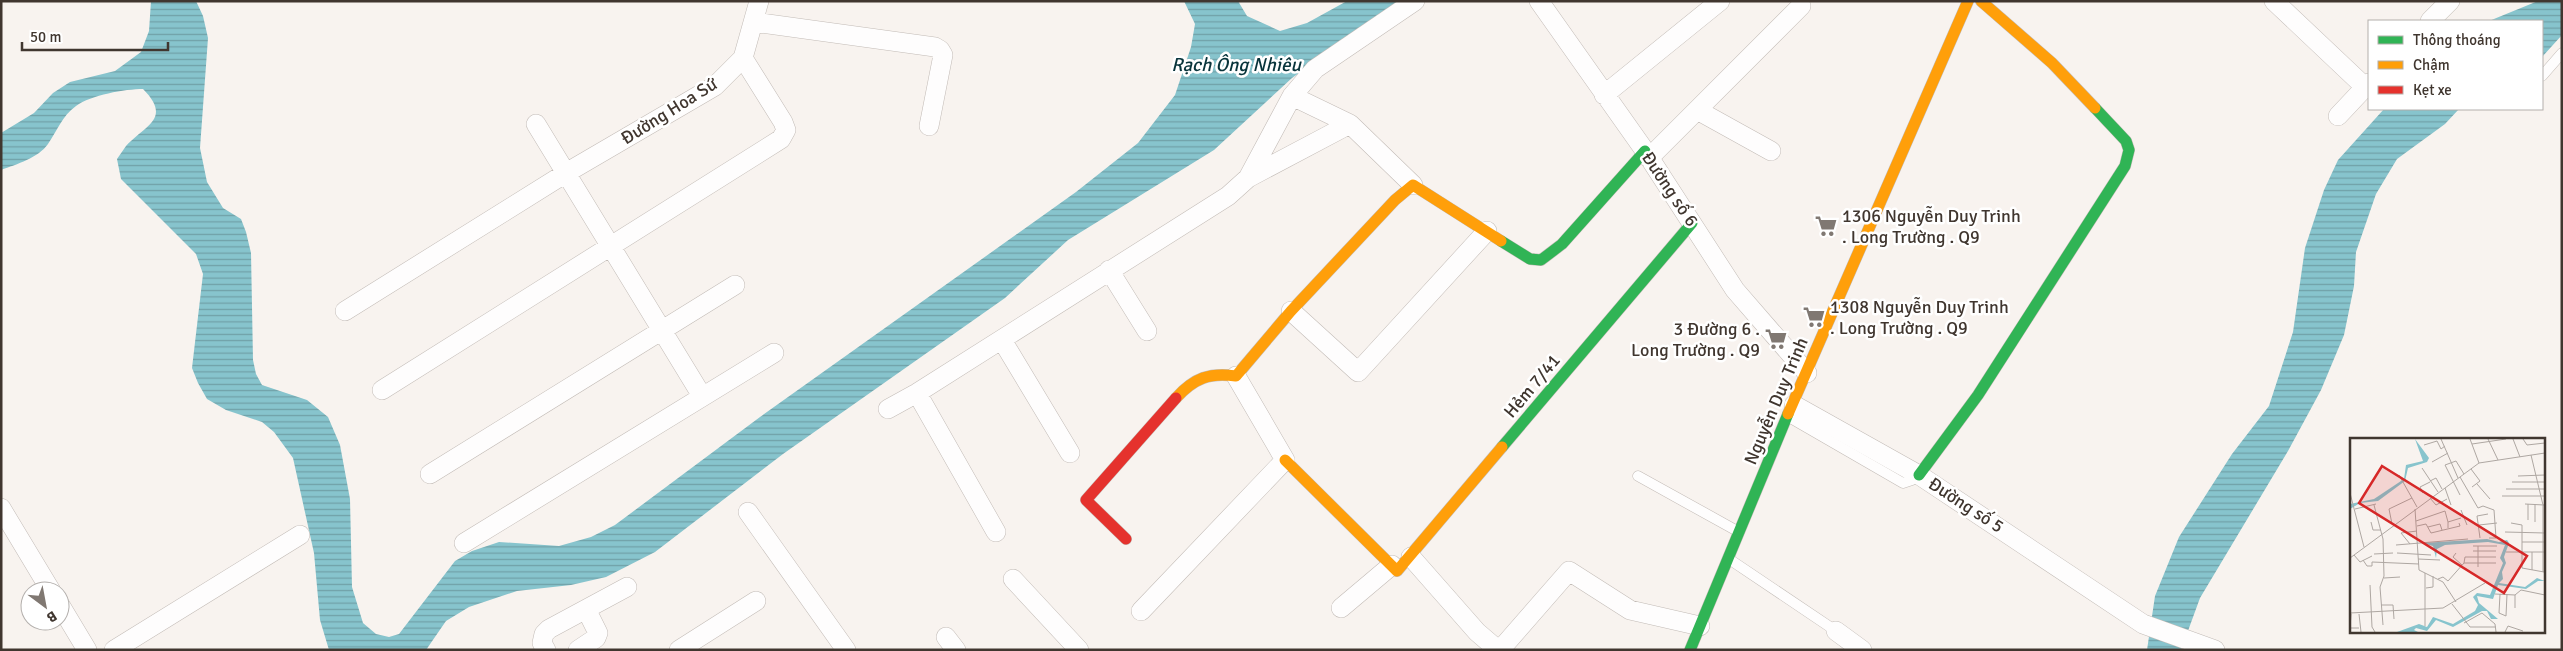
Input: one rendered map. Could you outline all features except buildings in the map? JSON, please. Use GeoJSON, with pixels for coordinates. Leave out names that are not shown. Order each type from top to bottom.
{"type":"FeatureCollection","features":[{"type":"Feature","properties":{"kind":"street","name":"Đường Hoa Sứ"},"geometry":{"type":"LineString","coordinates":[[345,311],[566,173],[715,86],[743,58],[760,1]]}},
{"type":"Feature","properties":{"kind":"street"},"geometry":{"type":"LineString","coordinates":[[1248,178],[1292,96],[1315,69],[1415,1]]}},
{"type":"Feature","properties":{"kind":"street","name":"Đường số 6"},"geometry":{"type":"LineString","coordinates":[[1539,1],[1647,154],[1735,290],[1806,373]]}},
{"type":"Feature","properties":{"kind":"street"},"geometry":{"type":"LineString","coordinates":[[1604,95],[1720,1]]}},
{"type":"Feature","properties":{"kind":"street","name":"Nguyễn Duy Trinh"},"geometry":{"type":"LineString","coordinates":[[1690,650],[1806,373],[1968,1]]}},
{"type":"Feature","properties":{"kind":"street"},"geometry":{"type":"LineString","coordinates":[[1918,474],[1978,396],[2125,166],[2129,150],[2126,141],[2052,63],[1981,1]]}},
{"type":"Feature","properties":{"kind":"street"},"geometry":{"type":"LineString","coordinates":[[2274,1],[2367,85],[2338,116]]}},
{"type":"Feature","properties":{"kind":"street"},"geometry":{"type":"LineString","coordinates":[[2431,20],[2450,1]]}},
{"type":"Feature","properties":{"kind":"street"},"geometry":{"type":"LineString","coordinates":[[1292,96],[1350,124],[1413,185],[1432,199],[1487,231],[1530,260],[1541,260],[1562,244],[1647,154],[1697,110],[1801,6]]}},
{"type":"Feature","properties":{"kind":"street"},"geometry":{"type":"LineString","coordinates":[[754,22],[940,50],[943,56],[929,126]]}},
{"type":"Feature","properties":{"kind":"street"},"geometry":{"type":"LineString","coordinates":[[382,390],[612,248],[781,139],[786,130],[783,122],[743,58]]}},
{"type":"Feature","properties":{"kind":"street"},"geometry":{"type":"LineString","coordinates":[[1697,110],[1771,151]]}},
{"type":"Feature","properties":{"kind":"street"},"geometry":{"type":"LineString","coordinates":[[536,124],[702,396]]}},
{"type":"Feature","properties":{"kind":"street"},"geometry":{"type":"LineString","coordinates":[[888,409],[918,393],[1228,196],[1248,178],[1350,124]]}},
{"type":"Feature","properties":{"kind":"street"},"geometry":{"type":"LineString","coordinates":[[1236,376],[1291,312],[1395,200],[1413,185]]}},
{"type":"Feature","properties":{"kind":"street","name":"Hẻm 7/41"},"geometry":{"type":"LineString","coordinates":[[1394,568],[1411,557],[1692,223]]}},
{"type":"Feature","properties":{"kind":"street"},"geometry":{"type":"LineString","coordinates":[[1291,312],[1358,372],[1487,231]]}},
{"type":"Feature","properties":{"kind":"street"},"geometry":{"type":"LineString","coordinates":[[1109,270],[1147,331]]}},
{"type":"Feature","properties":{"kind":"street"},"geometry":{"type":"LineString","coordinates":[[430,474],[735,285]]}},
{"type":"Feature","properties":{"kind":"street"},"geometry":{"type":"LineString","coordinates":[[1002,340],[1070,453]]}},
{"type":"Feature","properties":{"kind":"street"},"geometry":{"type":"LineString","coordinates":[[464,543],[774,353]]}},
{"type":"Feature","properties":{"kind":"street"},"geometry":{"type":"LineString","coordinates":[[1126,539],[1086,500],[1185,388],[1197,378],[1215,372],[1236,376],[1285,460],[1394,568],[1341,608]]}},
{"type":"Feature","properties":{"kind":"street"},"geometry":{"type":"LineString","coordinates":[[918,393],[996,532]]}},
{"type":"Feature","properties":{"kind":"street","name":"Đường số 5"},"geometry":{"type":"LineString","coordinates":[[1791,410],[1918,474],[2137,620],[2215,650]]}},
{"type":"Feature","properties":{"kind":"street"},"geometry":{"type":"LineString","coordinates":[[1141,611],[1285,460]]}},
{"type":"Feature","properties":{"kind":"street"},"geometry":{"type":"LineString","coordinates":[[1,508],[46,581]]}},
{"type":"Feature","properties":{"kind":"street"},"geometry":{"type":"LineString","coordinates":[[748,512],[846,650]]}},
{"type":"Feature","properties":{"kind":"street"},"geometry":{"type":"LineString","coordinates":[[114,650],[300,535]]}},
{"type":"Feature","properties":{"kind":"street"},"geometry":{"type":"LineString","coordinates":[[1411,557],[1477,632],[1499,650],[1569,571],[1630,610],[1700,626]]}},
{"type":"Feature","properties":{"kind":"street"},"geometry":{"type":"LineString","coordinates":[[1013,579],[1079,650]]}},
{"type":"Feature","properties":{"kind":"street"},"geometry":{"type":"LineString","coordinates":[[546,650],[542,643],[544,634],[627,587]]}},
{"type":"Feature","properties":{"kind":"street"},"geometry":{"type":"LineString","coordinates":[[679,650],[756,601]]}},
{"type":"Feature","properties":{"kind":"street"},"geometry":{"type":"LineString","coordinates":[[578,650],[596,638],[598,632],[586,609]]}},
{"type":"Feature","properties":{"kind":"street"},"geometry":{"type":"LineString","coordinates":[[70,622],[87,650]]}},
{"type":"Feature","properties":{"kind":"street"},"geometry":{"type":"LineString","coordinates":[[1836,631],[1862,650]]}},
{"type":"Feature","properties":{"kind":"lane"},"geometry":{"type":"LineString","coordinates":[[2543,75],[2562,53]]}},
{"type":"Feature","properties":{"kind":"lane"},"geometry":{"type":"LineString","coordinates":[[1638,476],[1740,532]]}},
{"type":"Feature","properties":{"kind":"lane"},"geometry":{"type":"LineString","coordinates":[[1728,559],[1836,631]]}},
{"type":"Feature","properties":{"kind":"water","name":"Rạch Ông Nhiêu"},"geometry":{"type":"Polygon","coordinates":[[[151,1],[196,1],[203,16],[208,38],[200,148],[207,182],[223,208],[241,219],[246,232],[251,253],[253,360],[256,374],[262,385],[307,400],[328,417],[340,445],[350,499],[352,587],[363,623],[376,634],[389,637],[399,634],[455,561],[472,551],[499,542],[559,546],[591,537],[615,525],[760,417],[1076,192],[1138,143],[1175,95],[1191,47],[1195,24],[1184,1],[1238,1],[1247,16],[1280,31],[1307,23],[1347,1],[1405,1],[1364,26],[1292,78],[1214,150],[1068,240],[1005,298],[783,454],[655,552],[606,577],[571,585],[517,591],[469,607],[446,621],[426,650],[329,650],[320,620],[314,553],[293,458],[274,432],[262,422],[226,410],[207,399],[192,368],[203,274],[196,254],[121,179],[117,159],[126,146],[153,121],[156,115],[156,108],[152,99],[143,89],[136,89],[108,93],[82,102],[67,114],[44,149],[27,160],[1,170],[1,133],[34,113],[53,93],[70,82],[115,71],[141,52],[149,31],[151,1]]]}},
{"type":"Feature","properties":{"kind":"water"},"geometry":{"type":"Polygon","coordinates":[[[2538,1],[2562,1],[2562,35],[2543,56],[2543,20],[2491,20],[2538,1]]]}},
{"type":"Feature","properties":{"kind":"water"},"geometry":{"type":"Polygon","coordinates":[[[2383,110],[2458,110],[2445,124],[2397,159],[2376,194],[2356,252],[2354,286],[2344,335],[2321,390],[2288,451],[2200,598],[2181,650],[2147,650],[2155,596],[2179,537],[2232,454],[2269,406],[2293,332],[2305,248],[2324,190],[2338,160],[2383,110]]]}},
{"type":"Feature","properties":{"kind":"traffic: fast"},"geometry":{"type":"LineString","coordinates":[[1919,475],[1978,395],[2125,166],[2129,150],[2126,141],[2095,108]]}},
{"type":"Feature","properties":{"kind":"traffic: fast"},"geometry":{"type":"LineString","coordinates":[[1501,241],[1530,259],[1541,260],[1562,244],[1645,151]]}},
{"type":"Feature","properties":{"kind":"traffic: fast"},"geometry":{"type":"LineString","coordinates":[[1502,447],[1692,223]]}},
{"type":"Feature","properties":{"kind":"traffic: fast"},"geometry":{"type":"LineString","coordinates":[[1690,650],[1788,414]]}},
{"type":"Feature","properties":{"kind":"traffic: slow"},"geometry":{"type":"LineString","coordinates":[[1788,414],[1968,1]]}},
{"type":"Feature","properties":{"kind":"traffic: slow"},"geometry":{"type":"LineString","coordinates":[[1981,1],[2052,63],[2095,108]]}},
{"type":"Feature","properties":{"kind":"traffic: slow"},"geometry":{"type":"LineString","coordinates":[[1176,398],[1189,386],[1203,378],[1218,375],[1236,376],[1291,311],[1395,200],[1413,185],[1501,241]]}},
{"type":"Feature","properties":{"kind":"traffic: slow"},"geometry":{"type":"LineString","coordinates":[[1285,460],[1397,571],[1502,447]]}},
{"type":"Feature","properties":{"kind":"traffic: jam"},"geometry":{"type":"LineString","coordinates":[[1126,539],[1086,500],[1176,398]]}},
{"type":"Feature","properties":{"kind":"place","name":"1306 Nguyễn Duy Trinh . Long Trường . Q9"},"geometry":{"type":"Point","coordinates":[1826,226]}},
{"type":"Feature","properties":{"kind":"place","name":"1308 Nguyễn Duy Trinh . Long Trường . Q9"},"geometry":{"type":"Point","coordinates":[1814,317]}},
{"type":"Feature","properties":{"kind":"place","name":"3 Đường 6 . Long Trường . Q9"},"geometry":{"type":"Point","coordinates":[1776,339]}}]}
